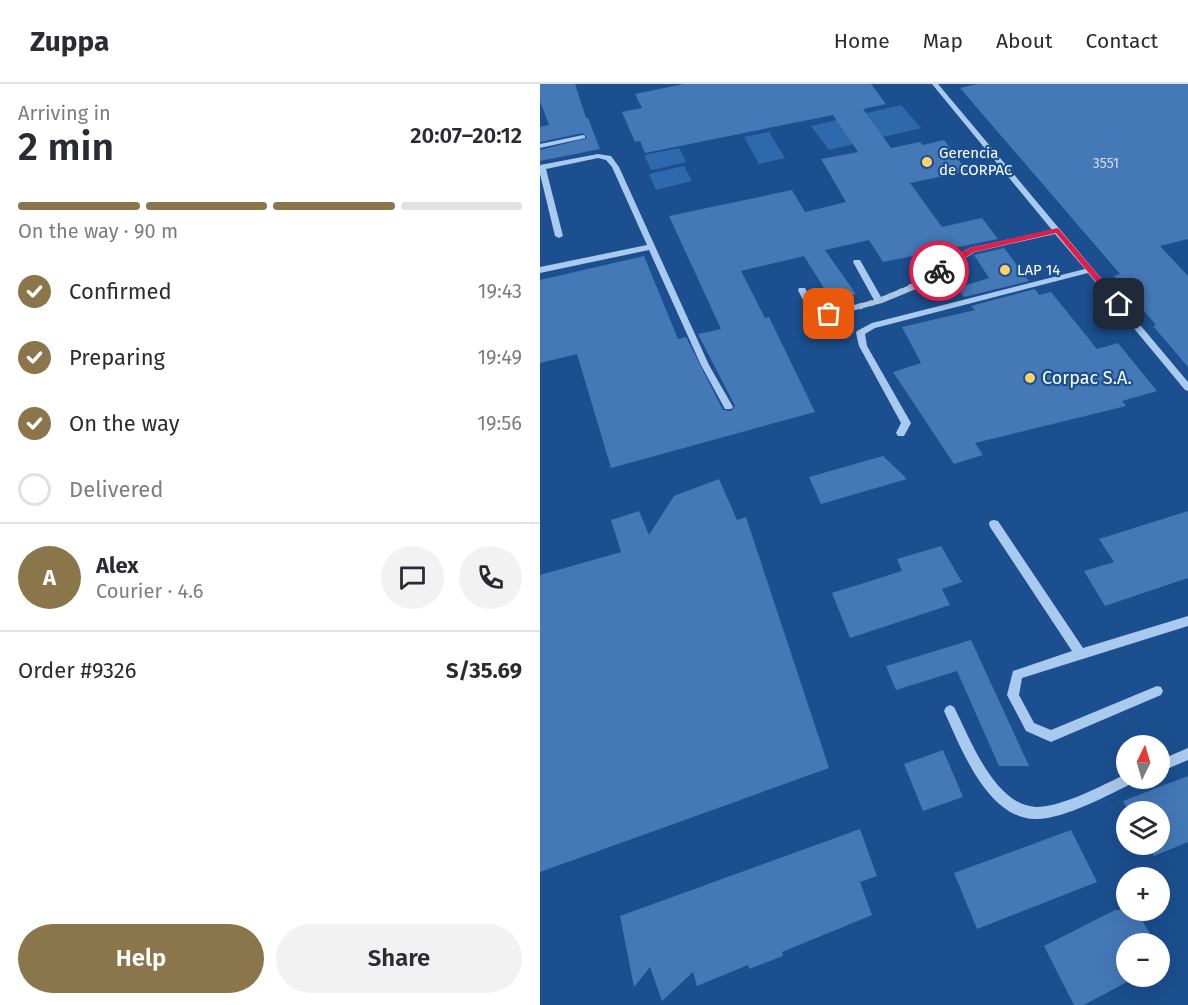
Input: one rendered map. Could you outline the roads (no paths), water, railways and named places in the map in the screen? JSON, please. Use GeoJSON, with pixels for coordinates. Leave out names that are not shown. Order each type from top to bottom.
{"type":"FeatureCollection","features":[{"type":"Feature","properties":{"kind":"lane"},"geometry":{"type":"LineString","coordinates":[[935,84],[1188,388]]}},
{"type":"Feature","properties":{"kind":"lane"},"geometry":{"type":"LineString","coordinates":[[540,146],[584,137]]}},
{"type":"Feature","properties":{"kind":"lane"},"geometry":{"type":"LineString","coordinates":[[559,236],[541,168],[598,156],[608,158],[615,167],[651,246],[655,266],[728,407]]}},
{"type":"Feature","properties":{"kind":"lane"},"geometry":{"type":"LineString","coordinates":[[540,211],[552,208]]}},
{"type":"Feature","properties":{"kind":"lane"},"geometry":{"type":"LineString","coordinates":[[802,290],[812,310],[829,314],[879,301],[913,287],[972,250],[1058,231]]}},
{"type":"Feature","properties":{"kind":"lane"},"geometry":{"type":"LineString","coordinates":[[540,270],[651,246]]}},
{"type":"Feature","properties":{"kind":"lane"},"geometry":{"type":"LineString","coordinates":[[857,262],[879,301]]}},
{"type":"Feature","properties":{"kind":"lane"},"geometry":{"type":"LineString","coordinates":[[901,433],[906,423],[863,346],[860,333],[872,326],[1091,270]]}},
{"type":"Feature","properties":{"kind":"lane"},"geometry":{"type":"LineString","coordinates":[[994,524],[1080,654]]}},
{"type":"Feature","properties":{"kind":"lane"},"geometry":{"type":"LineString","coordinates":[[1157,691],[1051,736],[1030,727],[1012,695],[1017,675],[1188,621]]}},
{"type":"Feature","properties":{"kind":"lane"},"geometry":{"type":"LineString","coordinates":[[950,711],[987,782],[999,797],[1014,809],[1035,813],[1062,806],[1116,784]]}},
{"type":"Feature","properties":{"kind":"lane"},"geometry":{"type":"LineString","coordinates":[[1170,762],[1188,754]]}},
{"type":"Feature","properties":{"kind":"place","name":"Gerencia de CORPAC"},"geometry":{"type":"Point","coordinates":[927,162]}},
{"type":"Feature","properties":{"kind":"place","name":"LAP 14"},"geometry":{"type":"Point","coordinates":[1005,270]}},
{"type":"Feature","properties":{"kind":"place","name":"Corpac S.A."},"geometry":{"type":"Point","coordinates":[1030,378]}}]}
